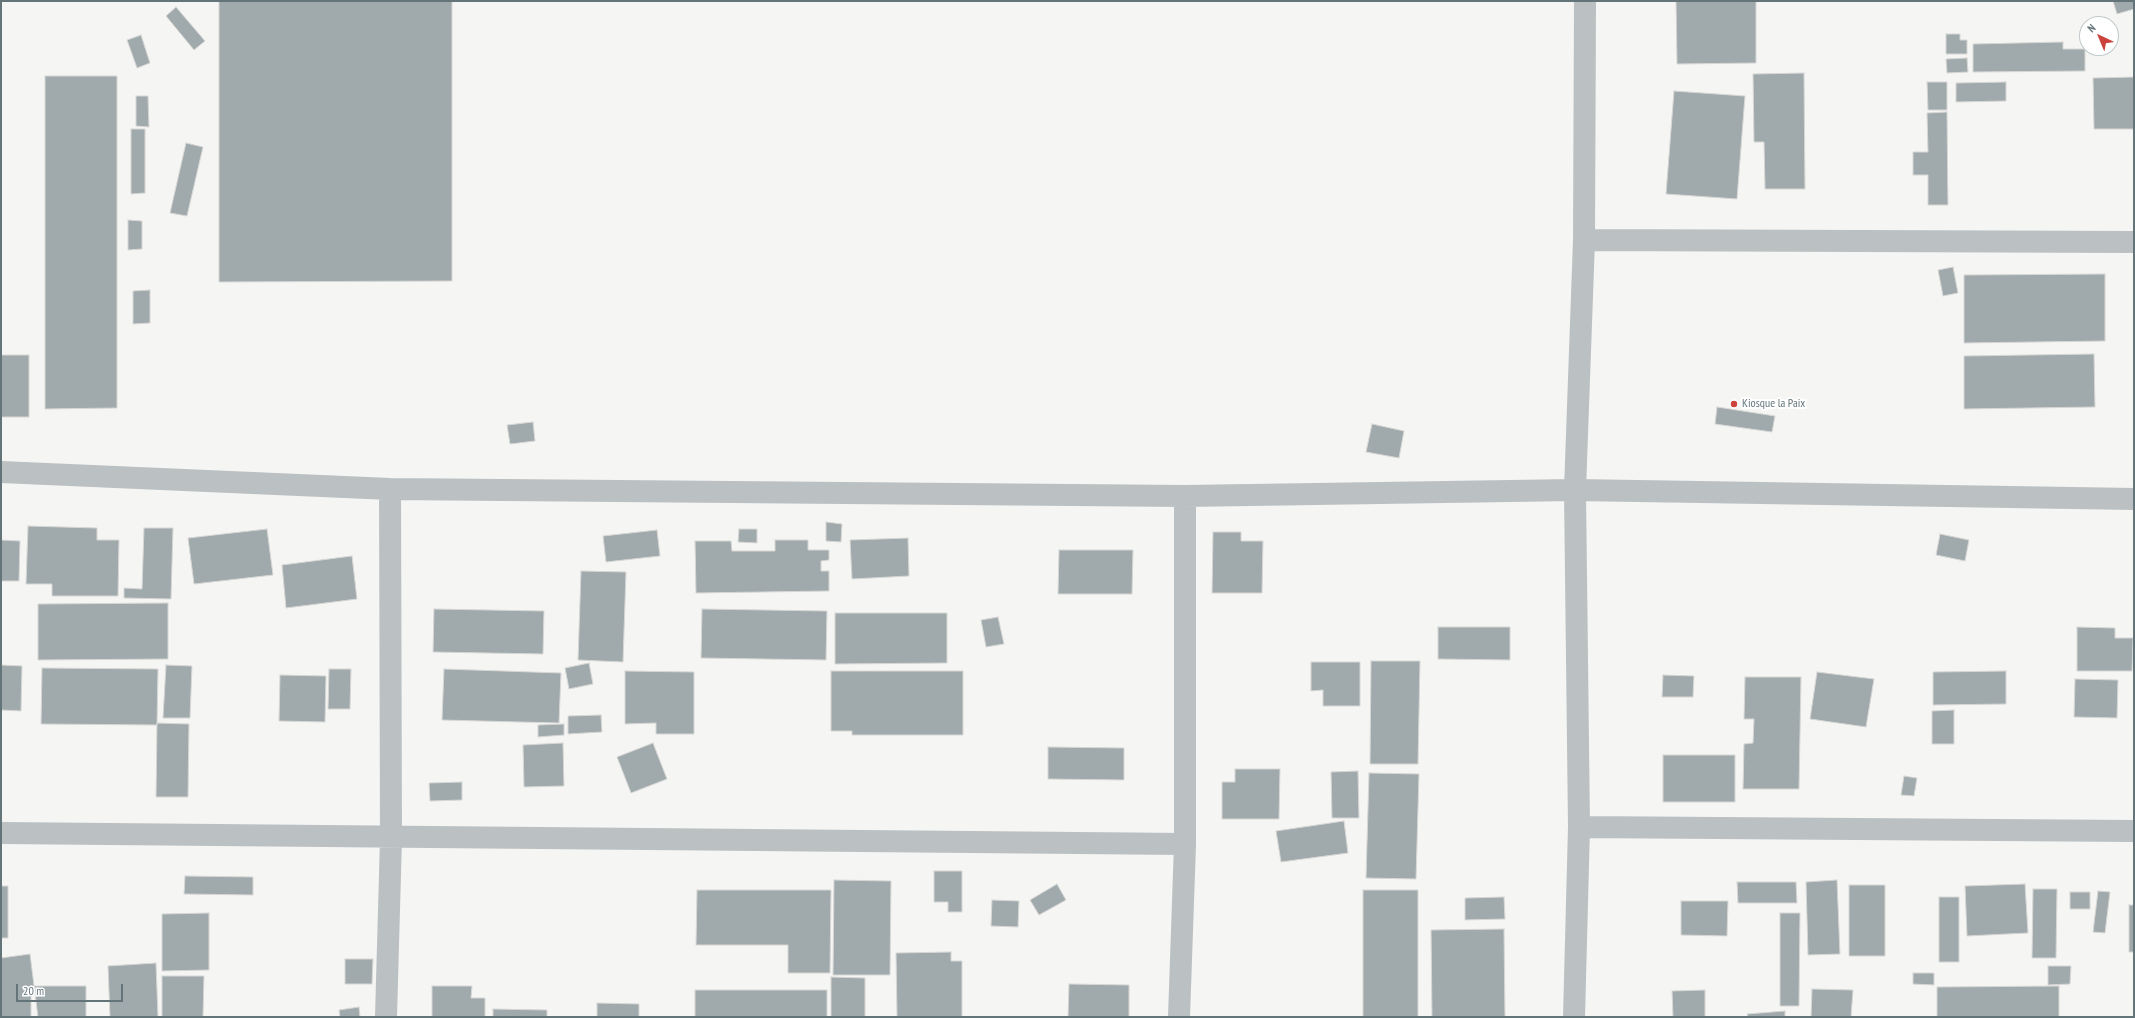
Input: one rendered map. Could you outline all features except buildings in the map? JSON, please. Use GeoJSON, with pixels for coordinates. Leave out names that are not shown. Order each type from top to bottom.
{"type":"FeatureCollection","features":[{"type":"Feature","properties":{"kind":"street"},"geometry":{"type":"LineString","coordinates":[[1574,1017],[1579,826],[1575,490],[1584,240],[1586,1]]}},
{"type":"Feature","properties":{"kind":"street"},"geometry":{"type":"LineString","coordinates":[[1584,240],[2134,242]]}},
{"type":"Feature","properties":{"kind":"street"},"geometry":{"type":"LineString","coordinates":[[1,472],[390,489],[1185,496],[1575,490],[2134,498]]}},
{"type":"Feature","properties":{"kind":"street"},"geometry":{"type":"LineString","coordinates":[[386,1017],[390,838],[390,489]]}},
{"type":"Feature","properties":{"kind":"street"},"geometry":{"type":"LineString","coordinates":[[1179,1017],[1184,844],[1185,496]]}},
{"type":"Feature","properties":{"kind":"street"},"geometry":{"type":"LineString","coordinates":[[1579,826],[2134,831]]}},
{"type":"Feature","properties":{"kind":"street"},"geometry":{"type":"LineString","coordinates":[[1,833],[390,838],[1184,844]]}},
{"type":"Feature","properties":{"kind":"place","name":"Kiosque la Paix"},"geometry":{"type":"Point","coordinates":[1734,404]}}]}
